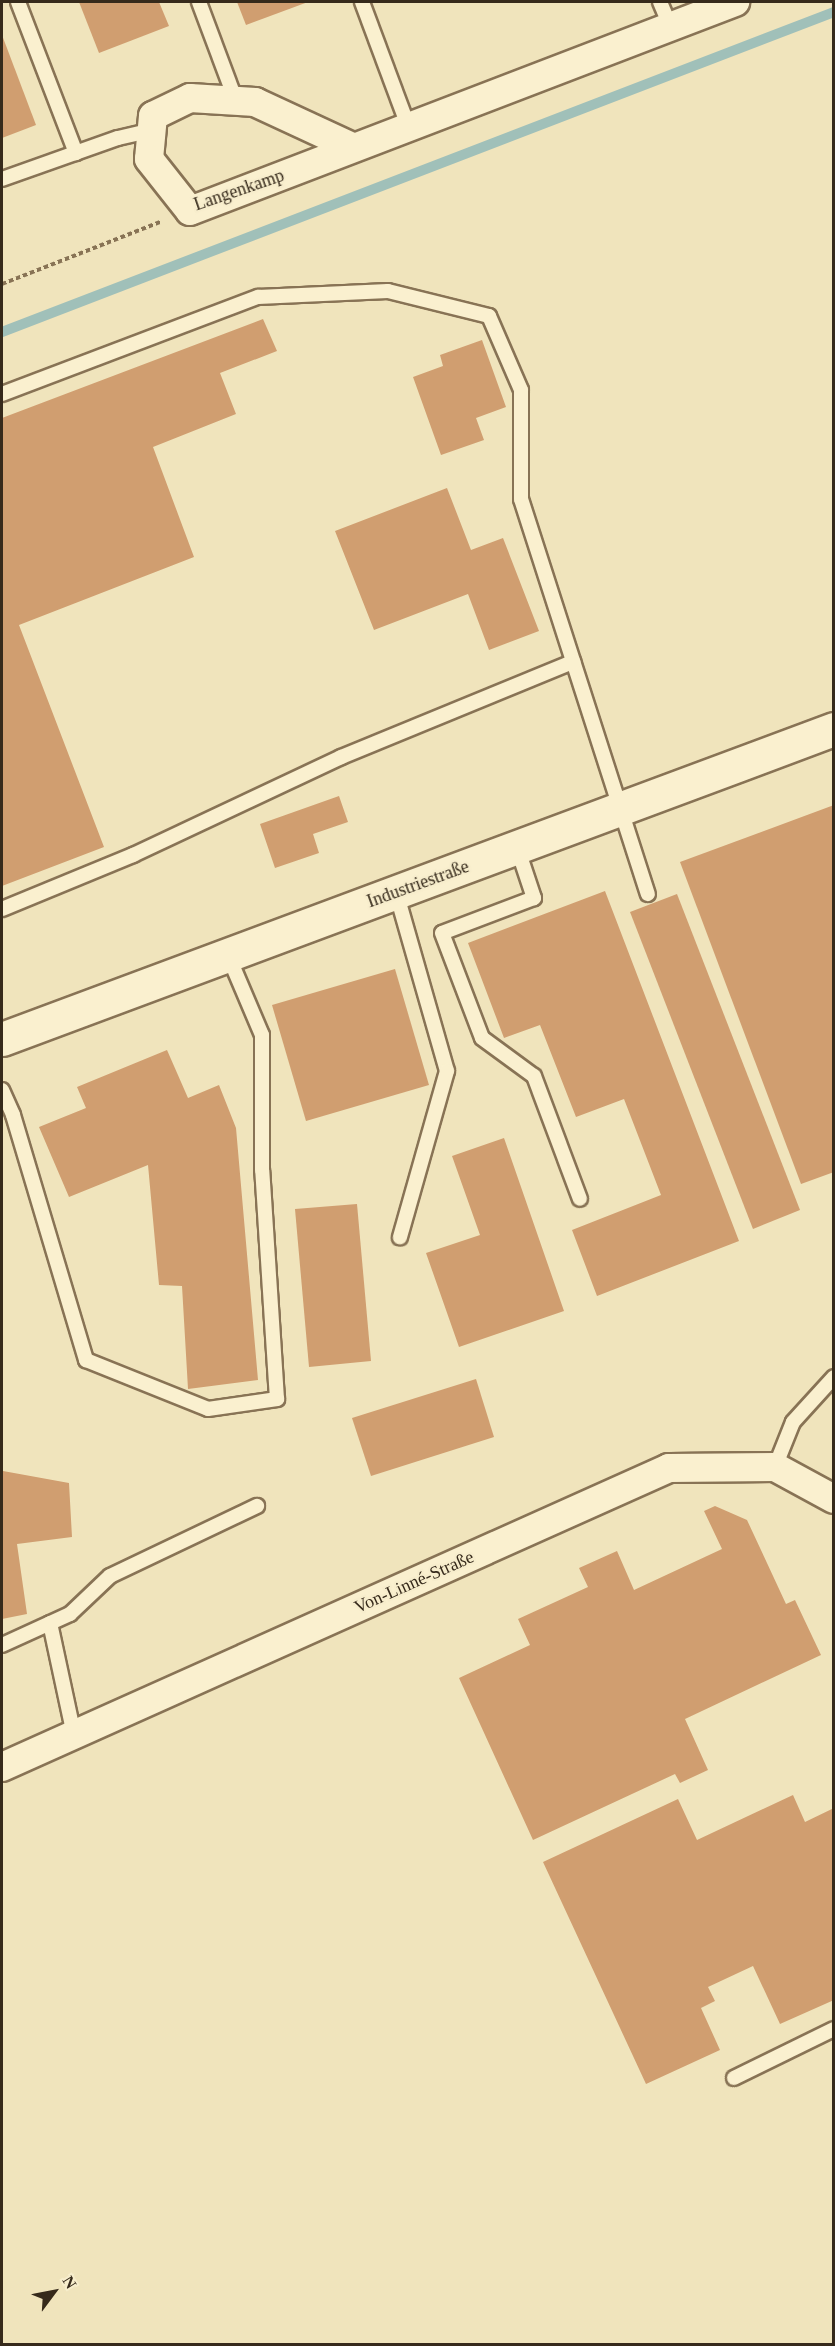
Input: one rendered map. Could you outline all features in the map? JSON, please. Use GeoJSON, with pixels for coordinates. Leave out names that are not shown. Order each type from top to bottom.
{"type":"FeatureCollection","features":[{"type":"Feature","properties":{"kind":"street","name":"Langenkamp"},"geometry":{"type":"LineString","coordinates":[[152,130],[149,159],[190,211],[408,126],[665,14],[735,2]]}},
{"type":"Feature","properties":{"kind":"street"},"geometry":{"type":"LineString","coordinates":[[152,130],[153,116],[190,98],[255,102],[352,147]]}},
{"type":"Feature","properties":{"kind":"street","name":"Industriestraße"},"geometry":{"type":"LineString","coordinates":[[2,1039],[834,729]]}},
{"type":"Feature","properties":{"kind":"street","name":"Von-Linné-Straße"},"geometry":{"type":"LineString","coordinates":[[2,1767],[669,1468],[775,1467],[834,1499]]}},
{"type":"Feature","properties":{"kind":"lane"},"geometry":{"type":"LineString","coordinates":[[18,2],[76,153]]}},
{"type":"Feature","properties":{"kind":"lane"},"geometry":{"type":"LineString","coordinates":[[199,2],[236,101]]}},
{"type":"Feature","properties":{"kind":"lane"},"geometry":{"type":"LineString","coordinates":[[362,2],[408,126]]}},
{"type":"Feature","properties":{"kind":"lane"},"geometry":{"type":"LineString","coordinates":[[2,179],[152,130]]}},
{"type":"Feature","properties":{"kind":"lane"},"geometry":{"type":"LineString","coordinates":[[2,394],[258,297],[388,291],[489,316],[521,390],[520,499],[648,894]]}},
{"type":"Feature","properties":{"kind":"lane"},"geometry":{"type":"LineString","coordinates":[[2,909],[133,855],[341,757],[573,663]]}},
{"type":"Feature","properties":{"kind":"lane"},"geometry":{"type":"LineString","coordinates":[[517,847],[534,898],[442,933],[482,1038],[534,1076],[580,1198]]}},
{"type":"Feature","properties":{"kind":"lane"},"geometry":{"type":"LineString","coordinates":[[396,892],[447,1071],[400,1237]]}},
{"type":"Feature","properties":{"kind":"lane"},"geometry":{"type":"LineString","coordinates":[[2,1090],[13,1115],[86,1360],[208,1409],[277,1399],[262,1170],[262,1035],[228,954]]}},
{"type":"Feature","properties":{"kind":"lane"},"geometry":{"type":"LineString","coordinates":[[775,1467],[793,1422],[834,1377]]}},
{"type":"Feature","properties":{"kind":"lane"},"geometry":{"type":"LineString","coordinates":[[2,1646],[70,1614],[110,1576],[257,1506]]}},
{"type":"Feature","properties":{"kind":"lane"},"geometry":{"type":"LineString","coordinates":[[50,1623],[74,1735]]}},
{"type":"Feature","properties":{"kind":"lane"},"geometry":{"type":"LineString","coordinates":[[734,2078],[834,2029]]}},
{"type":"Feature","properties":{"kind":"path"},"geometry":{"type":"LineString","coordinates":[[2,284],[190,211]]}},
{"type":"Feature","properties":{"kind":"building"},"geometry":{"type":"Polygon","coordinates":[[[79,2],[159,2],[169,26],[99,53],[79,2]]]}},
{"type":"Feature","properties":{"kind":"building"},"geometry":{"type":"Polygon","coordinates":[[[237,2],[308,2],[246,25],[237,2]]]}},
{"type":"Feature","properties":{"kind":"building"},"geometry":{"type":"Polygon","coordinates":[[[2,35],[36,125],[2,138],[2,35]]]}},
{"type":"Feature","properties":{"kind":"building"},"geometry":{"type":"Polygon","coordinates":[[[263,319],[277,351],[220,373],[236,414],[153,447],[194,557],[19,625],[104,847],[2,886],[2,418],[263,319]]]}},
{"type":"Feature","properties":{"kind":"building"},"geometry":{"type":"Polygon","coordinates":[[[482,340],[506,407],[476,418],[484,440],[441,455],[413,377],[443,366],[440,355],[482,340]]]}},
{"type":"Feature","properties":{"kind":"building"},"geometry":{"type":"Polygon","coordinates":[[[447,488],[471,550],[503,538],[539,631],[489,650],[468,594],[374,630],[335,531],[447,488]]]}},
{"type":"Feature","properties":{"kind":"building"},"geometry":{"type":"Polygon","coordinates":[[[339,796],[348,822],[313,834],[319,853],[275,868],[260,824],[339,796]]]}},
{"type":"Feature","properties":{"kind":"building"},"geometry":{"type":"Polygon","coordinates":[[[834,805],[834,1172],[801,1184],[680,862],[834,805]]]}},
{"type":"Feature","properties":{"kind":"building"},"geometry":{"type":"Polygon","coordinates":[[[605,891],[739,1241],[597,1296],[572,1230],[661,1195],[624,1099],[576,1117],[540,1025],[504,1038],[468,943],[605,891]]]}},
{"type":"Feature","properties":{"kind":"building"},"geometry":{"type":"Polygon","coordinates":[[[677,894],[800,1210],[753,1229],[630,912],[677,894]]]}},
{"type":"Feature","properties":{"kind":"building"},"geometry":{"type":"Polygon","coordinates":[[[395,969],[429,1085],[306,1121],[272,1005],[395,969]]]}},
{"type":"Feature","properties":{"kind":"building"},"geometry":{"type":"Polygon","coordinates":[[[167,1050],[188,1098],[219,1085],[236,1128],[258,1380],[188,1389],[182,1286],[159,1285],[148,1165],[69,1197],[39,1127],[86,1108],[77,1087],[167,1050]]]}},
{"type":"Feature","properties":{"kind":"building"},"geometry":{"type":"Polygon","coordinates":[[[504,1138],[564,1311],[459,1347],[426,1253],[480,1235],[452,1156],[504,1138]]]}},
{"type":"Feature","properties":{"kind":"building"},"geometry":{"type":"Polygon","coordinates":[[[357,1204],[371,1361],[309,1367],[295,1209],[357,1204]]]}},
{"type":"Feature","properties":{"kind":"building"},"geometry":{"type":"Polygon","coordinates":[[[476,1379],[494,1437],[371,1476],[352,1418],[476,1379]]]}},
{"type":"Feature","properties":{"kind":"building"},"geometry":{"type":"Polygon","coordinates":[[[3,1471],[69,1483],[72,1537],[17,1544],[27,1614],[2,1619],[3,1471]]]}},
{"type":"Feature","properties":{"kind":"building"},"geometry":{"type":"Polygon","coordinates":[[[715,1506],[747,1520],[786,1604],[795,1600],[821,1655],[685,1719],[708,1770],[680,1783],[675,1774],[533,1840],[459,1678],[530,1645],[518,1619],[588,1587],[579,1568],[617,1551],[634,1590],[722,1549],[704,1511],[715,1506]]]}},
{"type":"Feature","properties":{"kind":"building"},"geometry":{"type":"Polygon","coordinates":[[[793,1795],[805,1822],[834,1808],[834,2000],[780,2024],[753,1966],[708,1987],[715,2001],[701,2008],[720,2050],[646,2084],[543,1862],[678,1799],[697,1840],[793,1795]]]}},
{"type":"Feature","properties":{"kind":"waterway"},"geometry":{"type":"LineString","coordinates":[[2,332],[834,12]]}}]}
